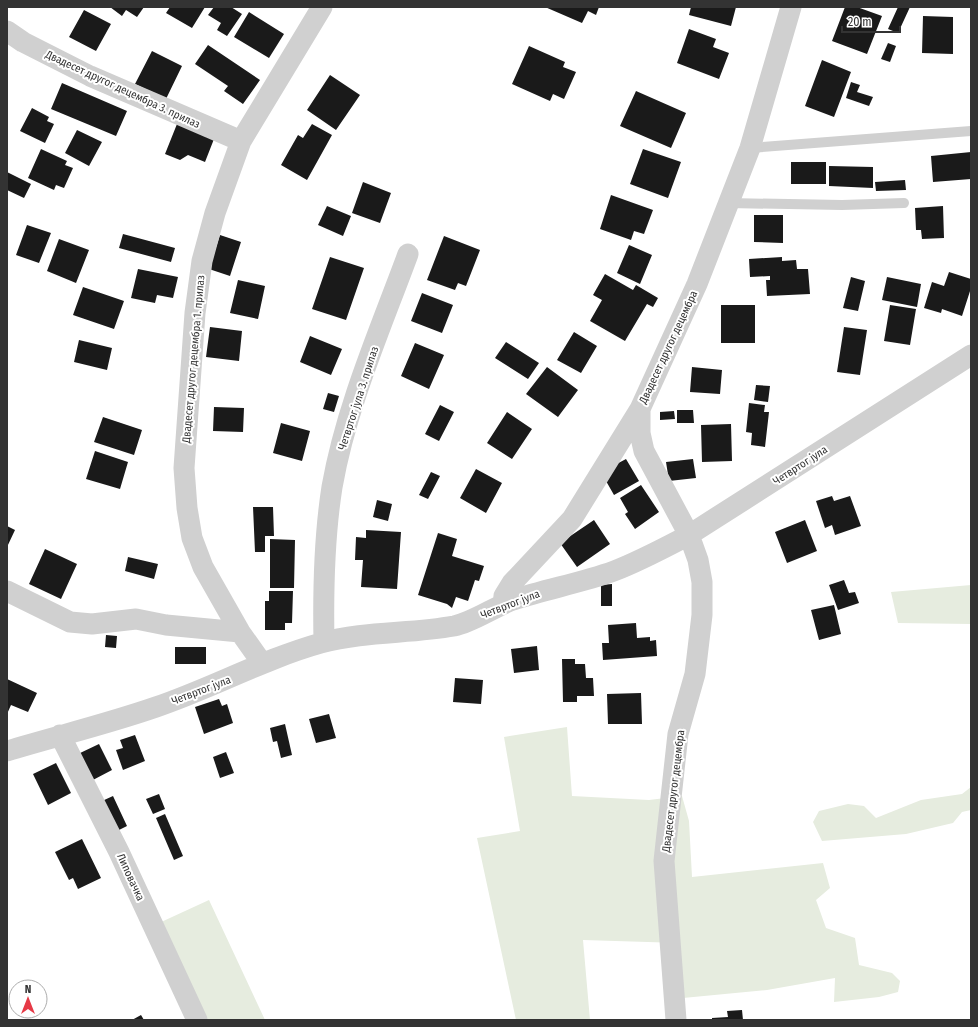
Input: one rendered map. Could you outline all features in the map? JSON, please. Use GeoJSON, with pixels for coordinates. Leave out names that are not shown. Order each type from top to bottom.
{"type":"FeatureCollection","features":[{"type":"Feature","properties":{"kind":"street","name":"Двадесет другог децембра 1. прилаз"},"geometry":{"type":"LineString","coordinates":[[262,662],[240,632],[203,567],[192,538],[187,508],[184,468],[195,313],[202,262],[215,213],[241,142],[322,7]]}},
{"type":"Feature","properties":{"kind":"street","name":"Двадесет другог децембра"},"geometry":{"type":"LineString","coordinates":[[676,1020],[664,861],[678,734],[696,674],[702,615],[702,582],[698,560],[689,535],[644,451],[640,433],[640,409],[697,284],[750,148],[791,7]]}},
{"type":"Feature","properties":{"kind":"street","name":"Двадесет другог децембра 3. прилаз"},"geometry":{"type":"LineString","coordinates":[[7,31],[30,45],[90,76],[241,142]]}},
{"type":"Feature","properties":{"kind":"street","name":"Четвртог јула 3. прилаз"},"geometry":{"type":"LineString","coordinates":[[324,642],[326,540],[332,488],[355,397],[408,254]]}},
{"type":"Feature","properties":{"kind":"street","name":"Четвртог јула"},"geometry":{"type":"LineString","coordinates":[[7,751],[155,707],[242,674],[262,662],[324,642],[375,634],[429,630],[456,625],[503,604],[613,571],[650,556],[689,535],[971,355]]}},
{"type":"Feature","properties":{"kind":"street"},"geometry":{"type":"LineString","coordinates":[[503,604],[504,596],[512,583],[572,519],[640,409]]}},
{"type":"Feature","properties":{"kind":"street"},"geometry":{"type":"LineString","coordinates":[[7,591],[70,622],[92,624],[136,619],[166,625],[240,632]]}},
{"type":"Feature","properties":{"kind":"street","name":"Липовачка"},"geometry":{"type":"LineString","coordinates":[[60,735],[119,852],[197,1020]]}},
{"type":"Feature","properties":{"kind":"lane"},"geometry":{"type":"LineString","coordinates":[[750,148],[971,131]]}},
{"type":"Feature","properties":{"kind":"lane"},"geometry":{"type":"LineString","coordinates":[[728,203],[842,205],[904,203]]}},
{"type":"Feature","properties":{"kind":"shaded area"},"geometry":{"type":"Polygon","coordinates":[[[971,585],[971,624],[898,623],[891,592],[971,585]]]}},
{"type":"Feature","properties":{"kind":"shaded area"},"geometry":{"type":"Polygon","coordinates":[[[567,727],[572,796],[649,800],[682,796],[689,821],[692,877],[823,863],[830,888],[816,900],[826,928],[855,938],[859,965],[892,973],[900,981],[898,992],[879,997],[834,1002],[835,978],[767,990],[683,998],[680,943],[583,940],[590,1020],[516,1020],[477,838],[520,831],[504,737],[567,727]]]}},
{"type":"Feature","properties":{"kind":"shaded area"},"geometry":{"type":"Polygon","coordinates":[[[971,787],[971,810],[962,812],[953,823],[906,834],[822,841],[813,822],[819,811],[848,804],[864,806],[876,818],[921,800],[962,794],[971,787]]]}},
{"type":"Feature","properties":{"kind":"shaded area"},"geometry":{"type":"Polygon","coordinates":[[[209,900],[265,1020],[203,1020],[159,923],[209,900]]]}},
{"type":"Feature","properties":{"kind":"building"},"geometry":{"type":"Polygon","coordinates":[[[110,7],[144,7],[137,17],[126,10],[122,16],[110,7]]]}},
{"type":"Feature","properties":{"kind":"building"},"geometry":{"type":"Polygon","coordinates":[[[170,7],[205,7],[192,28],[166,13],[170,7]]]}},
{"type":"Feature","properties":{"kind":"building"},"geometry":{"type":"Polygon","coordinates":[[[214,7],[231,7],[242,14],[227,36],[217,30],[221,23],[208,15],[214,7]]]}},
{"type":"Feature","properties":{"kind":"building"},"geometry":{"type":"Polygon","coordinates":[[[545,7],[599,7],[596,15],[588,11],[582,23],[545,7]]]}},
{"type":"Feature","properties":{"kind":"building"},"geometry":{"type":"Polygon","coordinates":[[[691,7],[736,7],[731,26],[689,15],[691,7]]]}},
{"type":"Feature","properties":{"kind":"building"},"geometry":{"type":"Polygon","coordinates":[[[845,7],[857,7],[882,16],[867,54],[832,41],[845,7]]]}},
{"type":"Feature","properties":{"kind":"building"},"geometry":{"type":"Polygon","coordinates":[[[898,7],[910,7],[898,33],[888,29],[898,7]]]}},
{"type":"Feature","properties":{"kind":"building"},"geometry":{"type":"Polygon","coordinates":[[[84,10],[111,24],[96,51],[69,37],[84,10]]]}},
{"type":"Feature","properties":{"kind":"building"},"geometry":{"type":"Polygon","coordinates":[[[249,12],[284,34],[269,58],[234,37],[249,12]]]}},
{"type":"Feature","properties":{"kind":"building"},"geometry":{"type":"Polygon","coordinates":[[[923,16],[953,17],[953,54],[922,53],[923,16]]]}},
{"type":"Feature","properties":{"kind":"building"},"geometry":{"type":"Polygon","coordinates":[[[689,29],[716,39],[713,47],[729,53],[719,79],[677,63],[689,29]]]}},
{"type":"Feature","properties":{"kind":"building"},"geometry":{"type":"Polygon","coordinates":[[[888,43],[896,46],[890,62],[881,59],[888,43]]]}},
{"type":"Feature","properties":{"kind":"building"},"geometry":{"type":"Polygon","coordinates":[[[208,45],[260,80],[243,104],[224,91],[228,86],[195,64],[208,45]]]}},
{"type":"Feature","properties":{"kind":"building"},"geometry":{"type":"Polygon","coordinates":[[[529,46],[565,62],[563,67],[576,72],[564,99],[553,94],[550,101],[512,84],[529,46]]]}},
{"type":"Feature","properties":{"kind":"building"},"geometry":{"type":"Polygon","coordinates":[[[152,51],[182,66],[166,99],[135,84],[152,51]]]}},
{"type":"Feature","properties":{"kind":"building"},"geometry":{"type":"Polygon","coordinates":[[[822,60],[851,72],[834,117],[805,106],[822,60]]]}},
{"type":"Feature","properties":{"kind":"building"},"geometry":{"type":"Polygon","coordinates":[[[330,75],[360,95],[336,130],[307,110],[330,75]]]}},
{"type":"Feature","properties":{"kind":"building"},"geometry":{"type":"Polygon","coordinates":[[[851,82],[860,85],[857,92],[873,97],[869,106],[846,98],[851,82]]]}},
{"type":"Feature","properties":{"kind":"building"},"geometry":{"type":"Polygon","coordinates":[[[62,83],[127,111],[116,136],[51,109],[62,83]]]}},
{"type":"Feature","properties":{"kind":"building"},"geometry":{"type":"Polygon","coordinates":[[[636,91],[686,113],[671,148],[620,126],[636,91]]]}},
{"type":"Feature","properties":{"kind":"building"},"geometry":{"type":"Polygon","coordinates":[[[32,108],[49,117],[47,121],[54,124],[45,143],[20,131],[32,108]]]}},
{"type":"Feature","properties":{"kind":"building"},"geometry":{"type":"Polygon","coordinates":[[[177,124],[214,139],[205,162],[188,155],[180,160],[165,154],[177,124]]]}},
{"type":"Feature","properties":{"kind":"building"},"geometry":{"type":"Polygon","coordinates":[[[312,124],[332,135],[307,180],[281,165],[298,135],[303,138],[312,124]]]}},
{"type":"Feature","properties":{"kind":"building"},"geometry":{"type":"Polygon","coordinates":[[[77,130],[102,142],[89,166],[65,153],[77,130]]]}},
{"type":"Feature","properties":{"kind":"building"},"geometry":{"type":"Polygon","coordinates":[[[41,149],[67,161],[65,165],[73,168],[64,188],[56,185],[54,190],[28,178],[41,149]]]}},
{"type":"Feature","properties":{"kind":"building"},"geometry":{"type":"Polygon","coordinates":[[[643,149],[681,162],[668,198],[630,184],[643,149]]]}},
{"type":"Feature","properties":{"kind":"building"},"geometry":{"type":"Polygon","coordinates":[[[971,152],[971,179],[933,182],[931,156],[971,152]]]}},
{"type":"Feature","properties":{"kind":"building"},"geometry":{"type":"Polygon","coordinates":[[[791,162],[826,162],[826,184],[791,184],[791,162]]]}},
{"type":"Feature","properties":{"kind":"building"},"geometry":{"type":"Polygon","coordinates":[[[829,166],[873,167],[873,188],[829,186],[829,166]]]}},
{"type":"Feature","properties":{"kind":"building"},"geometry":{"type":"Polygon","coordinates":[[[7,172],[31,184],[24,198],[7,190],[7,172]]]}},
{"type":"Feature","properties":{"kind":"building"},"geometry":{"type":"Polygon","coordinates":[[[905,180],[906,190],[876,191],[875,182],[905,180]]]}},
{"type":"Feature","properties":{"kind":"building"},"geometry":{"type":"Polygon","coordinates":[[[363,182],[391,193],[380,223],[352,213],[363,182]]]}},
{"type":"Feature","properties":{"kind":"building"},"geometry":{"type":"Polygon","coordinates":[[[611,195],[653,210],[644,234],[634,231],[631,240],[600,229],[611,195]]]}},
{"type":"Feature","properties":{"kind":"building"},"geometry":{"type":"Polygon","coordinates":[[[327,206],[351,216],[343,236],[318,225],[327,206]]]}},
{"type":"Feature","properties":{"kind":"building"},"geometry":{"type":"Polygon","coordinates":[[[943,206],[944,238],[922,239],[921,230],[916,230],[915,208],[943,206]]]}},
{"type":"Feature","properties":{"kind":"building"},"geometry":{"type":"Polygon","coordinates":[[[754,215],[783,215],[783,243],[754,242],[754,215]]]}},
{"type":"Feature","properties":{"kind":"building"},"geometry":{"type":"Polygon","coordinates":[[[27,225],[51,233],[39,263],[16,255],[27,225]]]}},
{"type":"Feature","properties":{"kind":"building"},"geometry":{"type":"Polygon","coordinates":[[[123,234],[175,248],[171,262],[119,248],[123,234]]]}},
{"type":"Feature","properties":{"kind":"building"},"geometry":{"type":"Polygon","coordinates":[[[220,235],[241,242],[230,276],[209,269],[220,235]]]}},
{"type":"Feature","properties":{"kind":"building"},"geometry":{"type":"Polygon","coordinates":[[[444,236],[480,250],[466,286],[458,283],[455,290],[427,280],[444,236]]]}},
{"type":"Feature","properties":{"kind":"building"},"geometry":{"type":"Polygon","coordinates":[[[59,239],[89,250],[76,283],[47,271],[59,239]]]}},
{"type":"Feature","properties":{"kind":"building"},"geometry":{"type":"Polygon","coordinates":[[[629,245],[652,255],[640,284],[617,273],[629,245]]]}},
{"type":"Feature","properties":{"kind":"building"},"geometry":{"type":"Polygon","coordinates":[[[330,257],[364,268],[346,320],[312,309],[330,257]]]}},
{"type":"Feature","properties":{"kind":"building"},"geometry":{"type":"Polygon","coordinates":[[[782,257],[782,261],[796,260],[797,269],[808,269],[810,294],[767,296],[766,280],[770,280],[770,276],[750,277],[749,259],[782,257]]]}},
{"type":"Feature","properties":{"kind":"building"},"geometry":{"type":"Polygon","coordinates":[[[138,269],[178,277],[173,298],[157,295],[155,303],[131,298],[138,269]]]}},
{"type":"Feature","properties":{"kind":"building"},"geometry":{"type":"Polygon","coordinates":[[[949,272],[971,279],[971,288],[962,316],[942,309],[941,313],[924,308],[932,282],[944,286],[949,272]]]}},
{"type":"Feature","properties":{"kind":"building"},"geometry":{"type":"Polygon","coordinates":[[[605,274],[633,290],[636,285],[658,298],[653,307],[647,304],[625,341],[590,321],[602,300],[593,295],[605,274]]]}},
{"type":"Feature","properties":{"kind":"building"},"geometry":{"type":"Polygon","coordinates":[[[851,277],[865,281],[858,311],[843,308],[851,277]]]}},
{"type":"Feature","properties":{"kind":"building"},"geometry":{"type":"Polygon","coordinates":[[[887,277],[921,284],[917,307],[882,300],[887,277]]]}},
{"type":"Feature","properties":{"kind":"building"},"geometry":{"type":"Polygon","coordinates":[[[238,280],[265,286],[258,319],[230,313],[238,280]]]}},
{"type":"Feature","properties":{"kind":"building"},"geometry":{"type":"Polygon","coordinates":[[[83,287],[124,301],[114,329],[73,315],[83,287]]]}},
{"type":"Feature","properties":{"kind":"building"},"geometry":{"type":"Polygon","coordinates":[[[422,293],[453,305],[442,333],[411,321],[422,293]]]}},
{"type":"Feature","properties":{"kind":"building"},"geometry":{"type":"Polygon","coordinates":[[[721,305],[755,305],[755,343],[721,343],[721,305]]]}},
{"type":"Feature","properties":{"kind":"building"},"geometry":{"type":"Polygon","coordinates":[[[890,305],[916,309],[910,345],[884,341],[890,305]]]}},
{"type":"Feature","properties":{"kind":"building"},"geometry":{"type":"Polygon","coordinates":[[[210,327],[242,331],[239,361],[206,357],[210,327]]]}},
{"type":"Feature","properties":{"kind":"building"},"geometry":{"type":"Polygon","coordinates":[[[844,327],[867,330],[860,375],[837,372],[844,327]]]}},
{"type":"Feature","properties":{"kind":"building"},"geometry":{"type":"Polygon","coordinates":[[[574,332],[597,346],[581,373],[557,360],[574,332]]]}},
{"type":"Feature","properties":{"kind":"building"},"geometry":{"type":"Polygon","coordinates":[[[310,336],[342,349],[331,375],[300,362],[310,336]]]}},
{"type":"Feature","properties":{"kind":"building"},"geometry":{"type":"Polygon","coordinates":[[[79,340],[112,348],[107,370],[74,362],[79,340]]]}},
{"type":"Feature","properties":{"kind":"building"},"geometry":{"type":"Polygon","coordinates":[[[506,342],[539,363],[528,379],[495,358],[506,342]]]}},
{"type":"Feature","properties":{"kind":"building"},"geometry":{"type":"Polygon","coordinates":[[[415,343],[444,355],[429,389],[401,376],[415,343]]]}},
{"type":"Feature","properties":{"kind":"building"},"geometry":{"type":"Polygon","coordinates":[[[547,367],[578,390],[558,417],[526,394],[547,367]]]}},
{"type":"Feature","properties":{"kind":"building"},"geometry":{"type":"Polygon","coordinates":[[[692,367],[722,370],[720,394],[690,392],[692,367]]]}},
{"type":"Feature","properties":{"kind":"building"},"geometry":{"type":"Polygon","coordinates":[[[756,385],[770,386],[768,402],[754,400],[756,385]]]}},
{"type":"Feature","properties":{"kind":"building"},"geometry":{"type":"Polygon","coordinates":[[[328,393],[339,396],[334,412],[323,409],[328,393]]]}},
{"type":"Feature","properties":{"kind":"building"},"geometry":{"type":"Polygon","coordinates":[[[749,403],[765,405],[764,412],[769,412],[765,447],[751,445],[752,433],[746,432],[749,403]]]}},
{"type":"Feature","properties":{"kind":"building"},"geometry":{"type":"Polygon","coordinates":[[[440,405],[454,412],[439,441],[425,434],[440,405]]]}},
{"type":"Feature","properties":{"kind":"building"},"geometry":{"type":"Polygon","coordinates":[[[214,407],[244,408],[243,432],[213,431],[214,407]]]}},
{"type":"Feature","properties":{"kind":"building"},"geometry":{"type":"Polygon","coordinates":[[[677,410],[693,410],[694,423],[677,423],[677,410]]]}},
{"type":"Feature","properties":{"kind":"building"},"geometry":{"type":"Polygon","coordinates":[[[674,411],[675,419],[660,420],[660,412],[674,411]]]}},
{"type":"Feature","properties":{"kind":"building"},"geometry":{"type":"Polygon","coordinates":[[[507,412],[532,429],[512,459],[487,443],[507,412]]]}},
{"type":"Feature","properties":{"kind":"building"},"geometry":{"type":"Polygon","coordinates":[[[103,417],[142,430],[134,455],[94,442],[103,417]]]}},
{"type":"Feature","properties":{"kind":"building"},"geometry":{"type":"Polygon","coordinates":[[[281,423],[310,431],[302,461],[273,453],[281,423]]]}},
{"type":"Feature","properties":{"kind":"building"},"geometry":{"type":"Polygon","coordinates":[[[731,424],[732,461],[702,462],[701,425],[731,424]]]}},
{"type":"Feature","properties":{"kind":"building"},"geometry":{"type":"Polygon","coordinates":[[[95,451],[128,462],[120,489],[86,479],[95,451]]]}},
{"type":"Feature","properties":{"kind":"building"},"geometry":{"type":"Polygon","coordinates":[[[626,459],[639,481],[614,495],[606,481],[609,468],[626,459]]]}},
{"type":"Feature","properties":{"kind":"building"},"geometry":{"type":"Polygon","coordinates":[[[693,459],[696,478],[669,481],[666,462],[693,459]]]}},
{"type":"Feature","properties":{"kind":"building"},"geometry":{"type":"Polygon","coordinates":[[[476,469],[502,483],[486,513],[460,498],[476,469]]]}},
{"type":"Feature","properties":{"kind":"building"},"geometry":{"type":"Polygon","coordinates":[[[431,472],[440,476],[428,499],[419,495],[431,472]]]}},
{"type":"Feature","properties":{"kind":"building"},"geometry":{"type":"Polygon","coordinates":[[[641,485],[659,512],[635,529],[625,514],[628,512],[620,498],[641,485]]]}},
{"type":"Feature","properties":{"kind":"building"},"geometry":{"type":"Polygon","coordinates":[[[832,496],[834,501],[850,496],[861,526],[835,535],[832,525],[825,528],[816,501],[832,496]]]}},
{"type":"Feature","properties":{"kind":"building"},"geometry":{"type":"Polygon","coordinates":[[[377,500],[392,504],[388,521],[373,517],[377,500]]]}},
{"type":"Feature","properties":{"kind":"building"},"geometry":{"type":"Polygon","coordinates":[[[253,507],[273,507],[274,536],[265,536],[265,552],[255,552],[253,507]]]}},
{"type":"Feature","properties":{"kind":"building"},"geometry":{"type":"Polygon","coordinates":[[[594,520],[610,544],[577,567],[560,543],[594,520]]]}},
{"type":"Feature","properties":{"kind":"building"},"geometry":{"type":"Polygon","coordinates":[[[805,520],[817,551],[787,563],[775,532],[805,520]]]}},
{"type":"Feature","properties":{"kind":"building"},"geometry":{"type":"Polygon","coordinates":[[[7,526],[15,530],[7,547],[7,526]]]}},
{"type":"Feature","properties":{"kind":"building"},"geometry":{"type":"Polygon","coordinates":[[[366,530],[401,532],[397,589],[361,587],[363,560],[355,560],[356,537],[366,538],[366,530]]]}},
{"type":"Feature","properties":{"kind":"building"},"geometry":{"type":"Polygon","coordinates":[[[438,533],[457,539],[452,556],[484,566],[479,581],[475,580],[468,601],[456,597],[452,608],[447,604],[418,595],[438,533]]]}},
{"type":"Feature","properties":{"kind":"building"},"geometry":{"type":"Polygon","coordinates":[[[270,539],[295,540],[294,588],[270,588],[270,539]]]}},
{"type":"Feature","properties":{"kind":"building"},"geometry":{"type":"Polygon","coordinates":[[[45,549],[77,564],[61,599],[29,584],[45,549]]]}},
{"type":"Feature","properties":{"kind":"building"},"geometry":{"type":"Polygon","coordinates":[[[128,557],[158,564],[154,579],[125,571],[128,557]]]}},
{"type":"Feature","properties":{"kind":"building"},"geometry":{"type":"Polygon","coordinates":[[[844,580],[849,593],[855,592],[859,603],[838,610],[829,585],[844,580]]]}},
{"type":"Feature","properties":{"kind":"building"},"geometry":{"type":"Polygon","coordinates":[[[612,584],[612,606],[601,606],[601,585],[612,584]]]}},
{"type":"Feature","properties":{"kind":"building"},"geometry":{"type":"Polygon","coordinates":[[[269,591],[293,591],[292,623],[285,623],[285,630],[265,630],[265,601],[269,601],[269,591]]]}},
{"type":"Feature","properties":{"kind":"building"},"geometry":{"type":"Polygon","coordinates":[[[834,605],[841,634],[819,640],[811,610],[834,605]]]}},
{"type":"Feature","properties":{"kind":"building"},"geometry":{"type":"Polygon","coordinates":[[[636,623],[637,638],[650,637],[650,641],[656,640],[657,656],[603,660],[602,643],[609,643],[608,625],[636,623]]]}},
{"type":"Feature","properties":{"kind":"building"},"geometry":{"type":"Polygon","coordinates":[[[106,635],[117,636],[116,648],[105,647],[106,635]]]}},
{"type":"Feature","properties":{"kind":"building"},"geometry":{"type":"Polygon","coordinates":[[[537,646],[539,670],[514,673],[511,649],[537,646]]]}},
{"type":"Feature","properties":{"kind":"building"},"geometry":{"type":"Polygon","coordinates":[[[175,647],[206,647],[206,664],[175,664],[175,647]]]}},
{"type":"Feature","properties":{"kind":"building"},"geometry":{"type":"Polygon","coordinates":[[[562,659],[575,659],[575,664],[585,664],[586,678],[593,678],[594,696],[577,696],[577,702],[563,702],[562,659]]]}},
{"type":"Feature","properties":{"kind":"building"},"geometry":{"type":"Polygon","coordinates":[[[455,678],[483,680],[481,704],[453,702],[455,678]]]}},
{"type":"Feature","properties":{"kind":"building"},"geometry":{"type":"Polygon","coordinates":[[[7,679],[37,693],[28,712],[11,705],[7,714],[7,679]]]}},
{"type":"Feature","properties":{"kind":"building"},"geometry":{"type":"Polygon","coordinates":[[[641,693],[642,724],[608,724],[607,694],[641,693]]]}},
{"type":"Feature","properties":{"kind":"building"},"geometry":{"type":"Polygon","coordinates":[[[219,699],[222,706],[227,704],[233,723],[204,734],[195,707],[219,699]]]}},
{"type":"Feature","properties":{"kind":"building"},"geometry":{"type":"Polygon","coordinates":[[[329,714],[336,738],[316,743],[309,719],[329,714]]]}},
{"type":"Feature","properties":{"kind":"building"},"geometry":{"type":"Polygon","coordinates":[[[285,724],[292,755],[281,758],[277,741],[273,742],[270,728],[285,724]]]}},
{"type":"Feature","properties":{"kind":"building"},"geometry":{"type":"Polygon","coordinates":[[[135,735],[145,761],[123,770],[116,750],[123,748],[120,740],[135,735]]]}},
{"type":"Feature","properties":{"kind":"building"},"geometry":{"type":"Polygon","coordinates":[[[99,744],[112,770],[91,781],[78,754],[99,744]]]}},
{"type":"Feature","properties":{"kind":"building"},"geometry":{"type":"Polygon","coordinates":[[[226,752],[234,773],[220,778],[213,757],[226,752]]]}},
{"type":"Feature","properties":{"kind":"building"},"geometry":{"type":"Polygon","coordinates":[[[56,763],[71,793],[48,805],[33,774],[56,763]]]}},
{"type":"Feature","properties":{"kind":"building"},"geometry":{"type":"Polygon","coordinates":[[[159,794],[165,809],[153,814],[146,799],[159,794]]]}},
{"type":"Feature","properties":{"kind":"building"},"geometry":{"type":"Polygon","coordinates":[[[113,796],[127,826],[117,831],[102,801],[113,796]]]}},
{"type":"Feature","properties":{"kind":"building"},"geometry":{"type":"Polygon","coordinates":[[[165,814],[183,856],[174,860],[156,818],[165,814]]]}},
{"type":"Feature","properties":{"kind":"building"},"geometry":{"type":"Polygon","coordinates":[[[82,839],[101,878],[78,889],[73,878],[69,880],[55,852],[82,839]]]}},
{"type":"Feature","properties":{"kind":"building"},"geometry":{"type":"Polygon","coordinates":[[[742,1010],[743,1020],[712,1020],[712,1018],[728,1017],[727,1011],[742,1010]]]}},
{"type":"Feature","properties":{"kind":"building"},"geometry":{"type":"Polygon","coordinates":[[[141,1015],[144,1020],[132,1020],[141,1015]]]}}]}
